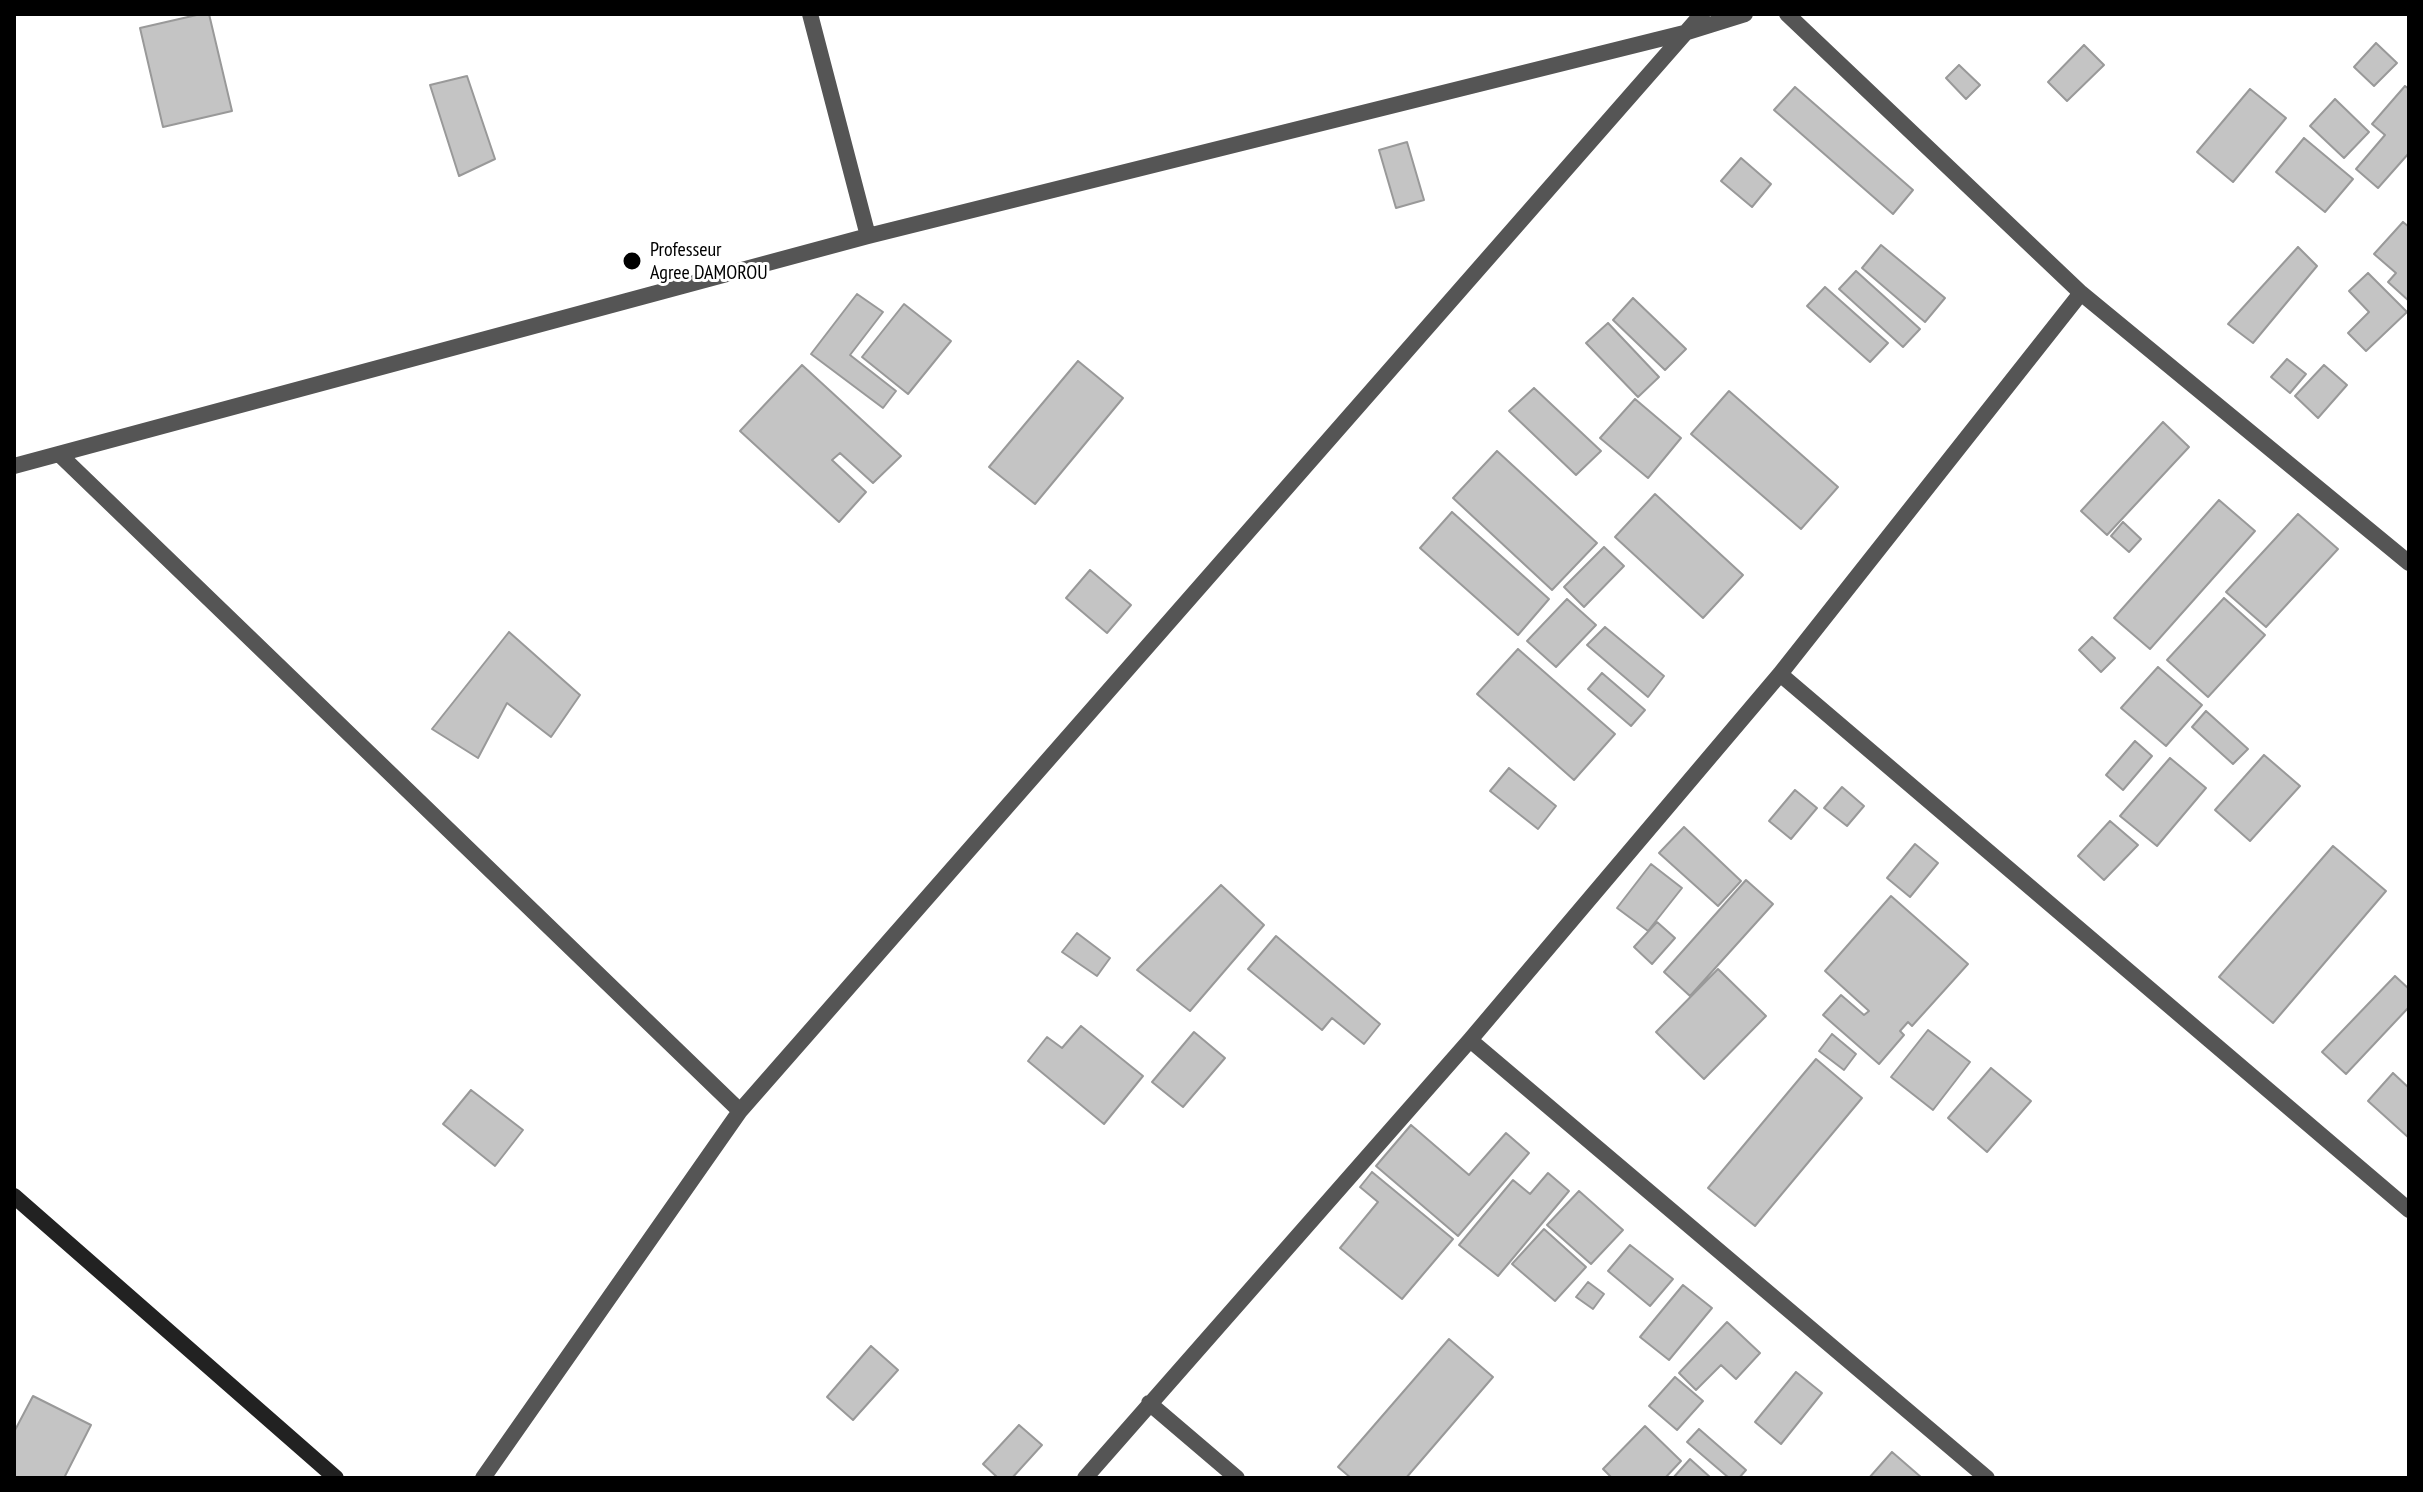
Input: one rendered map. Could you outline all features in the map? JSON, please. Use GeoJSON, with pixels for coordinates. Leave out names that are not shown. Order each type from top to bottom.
{"type":"FeatureCollection","features":[{"type":"Feature","properties":{"kind":"street"},"geometry":{"type":"LineString","coordinates":[[810,14],[868,236]]}},
{"type":"Feature","properties":{"kind":"street"},"geometry":{"type":"LineString","coordinates":[[483,1478],[740,1111],[1702,14]]}},
{"type":"Feature","properties":{"kind":"street"},"geometry":{"type":"LineString","coordinates":[[14,466],[868,236],[1684,33],[1745,14]]}},
{"type":"Feature","properties":{"kind":"street"},"geometry":{"type":"LineString","coordinates":[[1787,14],[2081,293],[2409,563]]}},
{"type":"Feature","properties":{"kind":"street"},"geometry":{"type":"LineString","coordinates":[[1085,1478],[1470,1040],[1780,674],[2081,293]]}},
{"type":"Feature","properties":{"kind":"street"},"geometry":{"type":"LineString","coordinates":[[59,454],[740,1111]]}},
{"type":"Feature","properties":{"kind":"street"},"geometry":{"type":"LineString","coordinates":[[1780,674],[2409,1210]]}},
{"type":"Feature","properties":{"kind":"street"},"geometry":{"type":"LineString","coordinates":[[1470,1040],[1987,1478]]}},
{"type":"Feature","properties":{"kind":"street"},"geometry":{"type":"LineString","coordinates":[[14,1196],[336,1478]]}},
{"type":"Feature","properties":{"kind":"street"},"geometry":{"type":"LineString","coordinates":[[1149,1403],[1237,1478]]}},
{"type":"Feature","properties":{"kind":"building"},"geometry":{"type":"Polygon","coordinates":[[[209,14],[232,111],[163,127],[140,28],[209,14]]]}},
{"type":"Feature","properties":{"kind":"building"},"geometry":{"type":"Polygon","coordinates":[[[2376,43],[2397,63],[2374,86],[2354,67],[2376,43]]]}},
{"type":"Feature","properties":{"kind":"building"},"geometry":{"type":"Polygon","coordinates":[[[2084,45],[2104,65],[2067,101],[2048,82],[2084,45]]]}},
{"type":"Feature","properties":{"kind":"building"},"geometry":{"type":"Polygon","coordinates":[[[1959,65],[1980,85],[1966,99],[1946,78],[1959,65]]]}},
{"type":"Feature","properties":{"kind":"building"},"geometry":{"type":"Polygon","coordinates":[[[467,76],[495,159],[459,176],[430,85],[467,76]]]}},
{"type":"Feature","properties":{"kind":"building"},"geometry":{"type":"Polygon","coordinates":[[[2405,86],[2409,89],[2409,153],[2378,188],[2356,169],[2385,135],[2372,124],[2405,86]]]}},
{"type":"Feature","properties":{"kind":"building"},"geometry":{"type":"Polygon","coordinates":[[[1795,87],[1913,190],[1893,214],[1774,110],[1795,87]]]}},
{"type":"Feature","properties":{"kind":"building"},"geometry":{"type":"Polygon","coordinates":[[[2250,89],[2286,118],[2233,182],[2197,152],[2250,89]]]}},
{"type":"Feature","properties":{"kind":"building"},"geometry":{"type":"Polygon","coordinates":[[[2335,99],[2369,132],[2344,158],[2310,126],[2335,99]]]}},
{"type":"Feature","properties":{"kind":"building"},"geometry":{"type":"Polygon","coordinates":[[[2304,138],[2353,179],[2325,212],[2276,172],[2304,138]]]}},
{"type":"Feature","properties":{"kind":"building"},"geometry":{"type":"Polygon","coordinates":[[[1407,142],[1424,200],[1396,208],[1379,150],[1407,142]]]}},
{"type":"Feature","properties":{"kind":"building"},"geometry":{"type":"Polygon","coordinates":[[[1741,158],[1771,184],[1752,207],[1721,181],[1741,158]]]}},
{"type":"Feature","properties":{"kind":"building"},"geometry":{"type":"Polygon","coordinates":[[[2403,222],[2409,227],[2409,301],[2388,282],[2396,273],[2374,254],[2403,222]]]}},
{"type":"Feature","properties":{"kind":"building"},"geometry":{"type":"Polygon","coordinates":[[[1881,245],[1945,298],[1925,322],[1862,268],[1881,245]]]}},
{"type":"Feature","properties":{"kind":"building"},"geometry":{"type":"Polygon","coordinates":[[[2298,247],[2317,266],[2253,343],[2228,324],[2298,247]]]}},
{"type":"Feature","properties":{"kind":"building"},"geometry":{"type":"Polygon","coordinates":[[[1856,271],[1920,329],[1903,347],[1839,289],[1856,271]]]}},
{"type":"Feature","properties":{"kind":"building"},"geometry":{"type":"Polygon","coordinates":[[[2368,273],[2407,312],[2366,351],[2348,333],[2369,312],[2349,291],[2368,273]]]}},
{"type":"Feature","properties":{"kind":"building"},"geometry":{"type":"Polygon","coordinates":[[[1825,287],[1888,343],[1870,362],[1807,306],[1825,287]]]}},
{"type":"Feature","properties":{"kind":"building"},"geometry":{"type":"Polygon","coordinates":[[[857,294],[883,312],[850,355],[896,391],[883,408],[811,354],[857,294]]]}},
{"type":"Feature","properties":{"kind":"building"},"geometry":{"type":"Polygon","coordinates":[[[1633,298],[1686,349],[1665,370],[1613,320],[1633,298]]]}},
{"type":"Feature","properties":{"kind":"building"},"geometry":{"type":"Polygon","coordinates":[[[904,304],[951,341],[908,394],[862,357],[904,304]]]}},
{"type":"Feature","properties":{"kind":"building"},"geometry":{"type":"Polygon","coordinates":[[[1608,323],[1659,377],[1638,397],[1586,343],[1608,323]]]}},
{"type":"Feature","properties":{"kind":"building"},"geometry":{"type":"Polygon","coordinates":[[[2287,359],[2306,374],[2290,393],[2271,377],[2287,359]]]}},
{"type":"Feature","properties":{"kind":"building"},"geometry":{"type":"Polygon","coordinates":[[[1078,361],[1123,398],[1035,504],[989,467],[1078,361]]]}},
{"type":"Feature","properties":{"kind":"building"},"geometry":{"type":"Polygon","coordinates":[[[802,365],[901,456],[873,483],[840,453],[832,460],[866,492],[839,522],[740,431],[802,365]]]}},
{"type":"Feature","properties":{"kind":"building"},"geometry":{"type":"Polygon","coordinates":[[[2324,365],[2347,385],[2318,418],[2295,396],[2324,365]]]}},
{"type":"Feature","properties":{"kind":"building"},"geometry":{"type":"Polygon","coordinates":[[[1534,388],[1601,451],[1576,475],[1509,411],[1534,388]]]}},
{"type":"Feature","properties":{"kind":"building"},"geometry":{"type":"Polygon","coordinates":[[[1729,391],[1838,487],[1801,529],[1691,434],[1729,391]]]}},
{"type":"Feature","properties":{"kind":"building"},"geometry":{"type":"Polygon","coordinates":[[[1635,399],[1681,438],[1648,478],[1600,438],[1635,399]]]}},
{"type":"Feature","properties":{"kind":"building"},"geometry":{"type":"Polygon","coordinates":[[[2163,422],[2189,447],[2107,535],[2081,511],[2163,422]]]}},
{"type":"Feature","properties":{"kind":"building"},"geometry":{"type":"Polygon","coordinates":[[[1497,451],[1597,543],[1552,590],[1453,498],[1497,451]]]}},
{"type":"Feature","properties":{"kind":"building"},"geometry":{"type":"Polygon","coordinates":[[[1655,494],[1743,575],[1703,618],[1615,537],[1655,494]]]}},
{"type":"Feature","properties":{"kind":"building"},"geometry":{"type":"Polygon","coordinates":[[[2219,500],[2255,531],[2150,649],[2114,618],[2219,500]]]}},
{"type":"Feature","properties":{"kind":"building"},"geometry":{"type":"Polygon","coordinates":[[[1452,512],[1549,599],[1518,635],[1420,548],[1452,512]]]}},
{"type":"Feature","properties":{"kind":"building"},"geometry":{"type":"Polygon","coordinates":[[[2298,514],[2338,549],[2266,627],[2226,592],[2298,514]]]}},
{"type":"Feature","properties":{"kind":"building"},"geometry":{"type":"Polygon","coordinates":[[[2123,522],[2141,539],[2129,552],[2111,536],[2123,522]]]}},
{"type":"Feature","properties":{"kind":"building"},"geometry":{"type":"Polygon","coordinates":[[[1604,547],[1624,566],[1584,607],[1564,587],[1604,547]]]}},
{"type":"Feature","properties":{"kind":"building"},"geometry":{"type":"Polygon","coordinates":[[[1090,570],[1131,605],[1107,633],[1066,598],[1090,570]]]}},
{"type":"Feature","properties":{"kind":"building"},"geometry":{"type":"Polygon","coordinates":[[[2224,598],[2265,635],[2208,697],[2167,660],[2224,598]]]}},
{"type":"Feature","properties":{"kind":"building"},"geometry":{"type":"Polygon","coordinates":[[[1567,599],[1596,625],[1556,667],[1527,641],[1567,599]]]}},
{"type":"Feature","properties":{"kind":"building"},"geometry":{"type":"Polygon","coordinates":[[[1605,627],[1664,676],[1648,697],[1587,645],[1605,627]]]}},
{"type":"Feature","properties":{"kind":"building"},"geometry":{"type":"Polygon","coordinates":[[[509,632],[580,695],[551,737],[507,703],[478,758],[432,729],[509,632]]]}},
{"type":"Feature","properties":{"kind":"building"},"geometry":{"type":"Polygon","coordinates":[[[2092,637],[2115,658],[2101,672],[2079,650],[2092,637]]]}},
{"type":"Feature","properties":{"kind":"building"},"geometry":{"type":"Polygon","coordinates":[[[1518,649],[1615,734],[1574,780],[1477,694],[1518,649]]]}},
{"type":"Feature","properties":{"kind":"building"},"geometry":{"type":"Polygon","coordinates":[[[2158,667],[2202,705],[2166,746],[2121,708],[2158,667]]]}},
{"type":"Feature","properties":{"kind":"building"},"geometry":{"type":"Polygon","coordinates":[[[1602,673],[1645,710],[1631,726],[1588,689],[1602,673]]]}},
{"type":"Feature","properties":{"kind":"building"},"geometry":{"type":"Polygon","coordinates":[[[2206,711],[2248,749],[2233,764],[2192,727],[2206,711]]]}},
{"type":"Feature","properties":{"kind":"building"},"geometry":{"type":"Polygon","coordinates":[[[2135,741],[2152,756],[2123,790],[2106,775],[2135,741]]]}},
{"type":"Feature","properties":{"kind":"building"},"geometry":{"type":"Polygon","coordinates":[[[2264,755],[2300,786],[2250,841],[2215,810],[2264,755]]]}},
{"type":"Feature","properties":{"kind":"building"},"geometry":{"type":"Polygon","coordinates":[[[2170,758],[2206,788],[2157,846],[2120,816],[2170,758]]]}},
{"type":"Feature","properties":{"kind":"building"},"geometry":{"type":"Polygon","coordinates":[[[1509,768],[1556,806],[1538,829],[1490,791],[1509,768]]]}},
{"type":"Feature","properties":{"kind":"building"},"geometry":{"type":"Polygon","coordinates":[[[1842,787],[1864,806],[1847,826],[1824,808],[1842,787]]]}},
{"type":"Feature","properties":{"kind":"building"},"geometry":{"type":"Polygon","coordinates":[[[1795,790],[1817,808],[1791,839],[1769,821],[1795,790]]]}},
{"type":"Feature","properties":{"kind":"building"},"geometry":{"type":"Polygon","coordinates":[[[2110,821],[2138,845],[2104,880],[2078,856],[2110,821]]]}},
{"type":"Feature","properties":{"kind":"building"},"geometry":{"type":"Polygon","coordinates":[[[1684,827],[1741,881],[1718,906],[1659,853],[1684,827]]]}},
{"type":"Feature","properties":{"kind":"building"},"geometry":{"type":"Polygon","coordinates":[[[1915,844],[1938,863],[1910,897],[1887,878],[1915,844]]]}},
{"type":"Feature","properties":{"kind":"building"},"geometry":{"type":"Polygon","coordinates":[[[2333,846],[2386,891],[2273,1023],[2219,977],[2333,846]]]}},
{"type":"Feature","properties":{"kind":"building"},"geometry":{"type":"Polygon","coordinates":[[[1651,864],[1682,888],[1648,931],[1617,908],[1651,864]]]}},
{"type":"Feature","properties":{"kind":"building"},"geometry":{"type":"Polygon","coordinates":[[[1746,880],[1773,904],[1690,996],[1664,972],[1746,880]]]}},
{"type":"Feature","properties":{"kind":"building"},"geometry":{"type":"Polygon","coordinates":[[[1221,885],[1264,925],[1190,1011],[1137,970],[1221,885]]]}},
{"type":"Feature","properties":{"kind":"building"},"geometry":{"type":"Polygon","coordinates":[[[1891,896],[1968,964],[1912,1026],[1908,1022],[1900,1031],[1904,1035],[1879,1064],[1823,1015],[1841,995],[1864,1015],[1869,1011],[1825,971],[1891,896]]]}},
{"type":"Feature","properties":{"kind":"building"},"geometry":{"type":"Polygon","coordinates":[[[1657,922],[1675,938],[1652,964],[1634,947],[1657,922]]]}},
{"type":"Feature","properties":{"kind":"building"},"geometry":{"type":"Polygon","coordinates":[[[1077,933],[1110,958],[1097,976],[1062,952],[1077,933]]]}},
{"type":"Feature","properties":{"kind":"building"},"geometry":{"type":"Polygon","coordinates":[[[1276,936],[1380,1024],[1364,1044],[1332,1018],[1322,1030],[1248,969],[1276,936]]]}},
{"type":"Feature","properties":{"kind":"building"},"geometry":{"type":"Polygon","coordinates":[[[1718,969],[1766,1016],[1704,1079],[1656,1032],[1718,969]]]}},
{"type":"Feature","properties":{"kind":"building"},"geometry":{"type":"Polygon","coordinates":[[[2395,976],[2409,989],[2409,1007],[2346,1074],[2322,1052],[2395,976]]]}},
{"type":"Feature","properties":{"kind":"building"},"geometry":{"type":"Polygon","coordinates":[[[1081,1026],[1143,1076],[1104,1124],[1028,1061],[1047,1037],[1062,1048],[1081,1026]]]}},
{"type":"Feature","properties":{"kind":"building"},"geometry":{"type":"Polygon","coordinates":[[[1928,1030],[1970,1062],[1933,1110],[1891,1077],[1928,1030]]]}},
{"type":"Feature","properties":{"kind":"building"},"geometry":{"type":"Polygon","coordinates":[[[1194,1032],[1225,1058],[1183,1107],[1152,1082],[1194,1032]]]}},
{"type":"Feature","properties":{"kind":"building"},"geometry":{"type":"Polygon","coordinates":[[[1832,1034],[1856,1054],[1844,1070],[1819,1051],[1832,1034]]]}},
{"type":"Feature","properties":{"kind":"building"},"geometry":{"type":"Polygon","coordinates":[[[1816,1059],[1862,1098],[1755,1226],[1708,1188],[1816,1059]]]}},
{"type":"Feature","properties":{"kind":"building"},"geometry":{"type":"Polygon","coordinates":[[[1991,1068],[2031,1101],[1987,1152],[1948,1118],[1991,1068]]]}},
{"type":"Feature","properties":{"kind":"building"},"geometry":{"type":"Polygon","coordinates":[[[2393,1073],[2409,1088],[2409,1138],[2368,1101],[2393,1073]]]}},
{"type":"Feature","properties":{"kind":"building"},"geometry":{"type":"Polygon","coordinates":[[[471,1090],[523,1130],[495,1166],[443,1124],[471,1090]]]}},
{"type":"Feature","properties":{"kind":"building"},"geometry":{"type":"Polygon","coordinates":[[[1411,1125],[1469,1175],[1506,1133],[1529,1153],[1458,1236],[1376,1166],[1411,1125]]]}},
{"type":"Feature","properties":{"kind":"building"},"geometry":{"type":"Polygon","coordinates":[[[1372,1172],[1453,1239],[1402,1299],[1340,1248],[1378,1202],[1360,1187],[1372,1172]]]}},
{"type":"Feature","properties":{"kind":"building"},"geometry":{"type":"Polygon","coordinates":[[[1548,1173],[1569,1191],[1498,1276],[1459,1245],[1513,1180],[1530,1194],[1548,1173]]]}},
{"type":"Feature","properties":{"kind":"building"},"geometry":{"type":"Polygon","coordinates":[[[1579,1191],[1623,1230],[1591,1264],[1547,1225],[1579,1191]]]}},
{"type":"Feature","properties":{"kind":"building"},"geometry":{"type":"Polygon","coordinates":[[[1544,1229],[1586,1267],[1555,1301],[1512,1264],[1544,1229]]]}},
{"type":"Feature","properties":{"kind":"building"},"geometry":{"type":"Polygon","coordinates":[[[1630,1245],[1673,1279],[1650,1306],[1608,1271],[1630,1245]]]}},
{"type":"Feature","properties":{"kind":"building"},"geometry":{"type":"Polygon","coordinates":[[[1588,1282],[1604,1294],[1593,1309],[1576,1297],[1588,1282]]]}},
{"type":"Feature","properties":{"kind":"building"},"geometry":{"type":"Polygon","coordinates":[[[1683,1285],[1712,1308],[1669,1360],[1640,1337],[1683,1285]]]}},
{"type":"Feature","properties":{"kind":"building"},"geometry":{"type":"Polygon","coordinates":[[[1727,1322],[1760,1353],[1736,1379],[1721,1365],[1696,1390],[1679,1373],[1727,1322]]]}},
{"type":"Feature","properties":{"kind":"building"},"geometry":{"type":"Polygon","coordinates":[[[1449,1339],[1493,1377],[1406,1478],[1351,1478],[1338,1467],[1449,1339]]]}},
{"type":"Feature","properties":{"kind":"building"},"geometry":{"type":"Polygon","coordinates":[[[871,1346],[898,1370],[853,1420],[827,1397],[871,1346]]]}},
{"type":"Feature","properties":{"kind":"building"},"geometry":{"type":"Polygon","coordinates":[[[1796,1372],[1822,1393],[1781,1444],[1755,1422],[1796,1372]]]}},
{"type":"Feature","properties":{"kind":"building"},"geometry":{"type":"Polygon","coordinates":[[[1675,1377],[1703,1401],[1677,1430],[1649,1406],[1675,1377]]]}},
{"type":"Feature","properties":{"kind":"building"},"geometry":{"type":"Polygon","coordinates":[[[33,1396],[91,1425],[64,1478],[14,1478],[14,1432],[33,1396]]]}},
{"type":"Feature","properties":{"kind":"building"},"geometry":{"type":"Polygon","coordinates":[[[1019,1425],[1042,1445],[1012,1478],[998,1478],[983,1464],[1019,1425]]]}},
{"type":"Feature","properties":{"kind":"building"},"geometry":{"type":"Polygon","coordinates":[[[1645,1426],[1681,1461],[1665,1478],[1612,1478],[1603,1469],[1645,1426]]]}},
{"type":"Feature","properties":{"kind":"building"},"geometry":{"type":"Polygon","coordinates":[[[1699,1429],[1746,1470],[1739,1478],[1729,1478],[1687,1442],[1699,1429]]]}},
{"type":"Feature","properties":{"kind":"building"},"geometry":{"type":"Polygon","coordinates":[[[1892,1452],[1922,1478],[1869,1478],[1892,1452]]]}},
{"type":"Feature","properties":{"kind":"building"},"geometry":{"type":"Polygon","coordinates":[[[1690,1459],[1711,1478],[1673,1478],[1690,1459]]]}},
{"type":"Feature","properties":{"kind":"place","name":"Professeur Agree DAMOROU"},"geometry":{"type":"Point","coordinates":[632,261]}}]}
